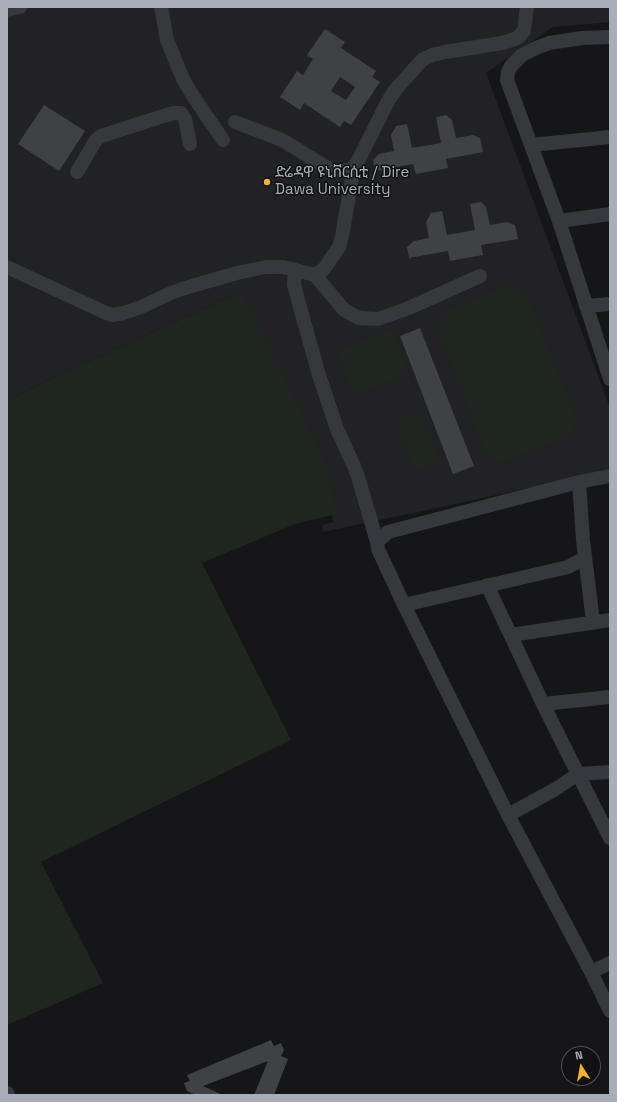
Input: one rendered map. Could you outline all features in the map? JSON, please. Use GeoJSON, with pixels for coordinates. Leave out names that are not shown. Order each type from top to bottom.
{"type":"FeatureCollection","features":[{"type":"Feature","properties":{"kind":"street"},"geometry":{"type":"LineString","coordinates":[[7,10],[20,7]]}},
{"type":"Feature","properties":{"kind":"street"},"geometry":{"type":"LineString","coordinates":[[161,7],[167,40],[183,79],[224,140]]}},
{"type":"Feature","properties":{"kind":"street"},"geometry":{"type":"LineString","coordinates":[[315,275],[324,269],[339,247],[344,229],[354,167],[388,101],[396,89],[422,60],[432,55],[502,43],[520,36],[524,30],[527,7]]}},
{"type":"Feature","properties":{"kind":"street"},"geometry":{"type":"LineString","coordinates":[[610,37],[582,38],[549,42],[522,55],[511,66],[508,72],[507,80],[559,221],[610,378]]}},
{"type":"Feature","properties":{"kind":"street"},"geometry":{"type":"LineString","coordinates":[[181,113],[189,89]]}},
{"type":"Feature","properties":{"kind":"street"},"geometry":{"type":"LineString","coordinates":[[78,172],[96,140],[101,136],[173,113],[181,113]]}},
{"type":"Feature","properties":{"kind":"street"},"geometry":{"type":"LineString","coordinates":[[181,113],[185,119],[190,144]]}},
{"type":"Feature","properties":{"kind":"street"},"geometry":{"type":"LineString","coordinates":[[235,122],[282,140],[326,167],[337,171],[344,171],[354,167]]}},
{"type":"Feature","properties":{"kind":"street"},"geometry":{"type":"LineString","coordinates":[[531,145],[610,137]]}},
{"type":"Feature","properties":{"kind":"street"},"geometry":{"type":"LineString","coordinates":[[559,221],[610,214]]}},
{"type":"Feature","properties":{"kind":"street"},"geometry":{"type":"LineString","coordinates":[[7,267],[113,315],[141,307],[185,288],[237,273],[266,267],[283,268],[315,275],[344,310],[358,318],[378,319],[409,308],[480,276]]}},
{"type":"Feature","properties":{"kind":"street"},"geometry":{"type":"LineString","coordinates":[[295,270],[294,285],[318,372],[337,429],[359,480],[378,549],[404,605],[508,815],[610,1011]]}},
{"type":"Feature","properties":{"kind":"street"},"geometry":{"type":"LineString","coordinates":[[586,306],[610,304]]}},
{"type":"Feature","properties":{"kind":"street"},"geometry":{"type":"LineString","coordinates":[[377,542],[388,532],[578,482],[610,476]]}},
{"type":"Feature","properties":{"kind":"street"},"geometry":{"type":"LineString","coordinates":[[578,482],[593,622]]}},
{"type":"Feature","properties":{"kind":"street"},"geometry":{"type":"LineString","coordinates":[[404,605],[568,566],[585,558]]}},
{"type":"Feature","properties":{"kind":"street"},"geometry":{"type":"LineString","coordinates":[[487,585],[543,704],[610,838]]}},
{"type":"Feature","properties":{"kind":"street"},"geometry":{"type":"LineString","coordinates":[[510,635],[610,620]]}},
{"type":"Feature","properties":{"kind":"street"},"geometry":{"type":"LineString","coordinates":[[543,704],[610,698]]}},
{"type":"Feature","properties":{"kind":"street"},"geometry":{"type":"LineString","coordinates":[[508,815],[554,790],[578,774],[610,772]]}},
{"type":"Feature","properties":{"kind":"street"},"geometry":{"type":"LineString","coordinates":[[591,972],[610,963]]}},
{"type":"Feature","properties":{"kind":"shaded area","name":"ድሬዳዋ ዩኒቨርሲቲ / Dire Dawa University"},"geometry":{"type":"Polygon","coordinates":[[[7,7],[610,7],[610,22],[553,27],[486,73],[610,408],[610,471],[323,532],[322,525],[333,522],[332,515],[337,513],[242,291],[42,383],[7,401],[7,7]]]}},
{"type":"Feature","properties":{"kind":"shaded area"},"geometry":{"type":"Polygon","coordinates":[[[511,284],[527,294],[577,421],[570,436],[503,463],[486,454],[438,329],[443,312],[511,284]]]}},
{"type":"Feature","properties":{"kind":"shaded area"},"geometry":{"type":"Polygon","coordinates":[[[242,291],[325,461],[337,514],[295,524],[202,563],[291,740],[41,862],[103,983],[7,1025],[7,401],[42,383],[242,291]]]}},
{"type":"Feature","properties":{"kind":"shaded area"},"geometry":{"type":"Polygon","coordinates":[[[392,329],[409,374],[354,395],[337,351],[392,329]]]}},
{"type":"Feature","properties":{"kind":"shaded area"},"geometry":{"type":"Polygon","coordinates":[[[421,411],[440,462],[415,471],[396,420],[421,411]]]}},
{"type":"Feature","properties":{"kind":"building"},"geometry":{"type":"Polygon","coordinates":[[[325,29],[345,42],[341,48],[376,71],[372,77],[380,82],[351,125],[344,121],[340,127],[304,103],[300,110],[280,97],[297,71],[303,75],[313,59],[307,55],[325,29]],[[340,77],[331,91],[346,100],[355,87],[340,77]]]}},
{"type":"Feature","properties":{"kind":"building"},"geometry":{"type":"Polygon","coordinates":[[[44,105],[85,131],[59,171],[18,144],[44,105]]]}},
{"type":"Feature","properties":{"kind":"building"},"geometry":{"type":"Polygon","coordinates":[[[446,115],[452,120],[456,138],[473,135],[480,138],[483,152],[446,159],[448,168],[416,174],[413,164],[375,171],[373,160],[379,154],[394,151],[391,135],[396,126],[407,124],[412,148],[441,143],[436,117],[446,115]]]}},
{"type":"Feature","properties":{"kind":"building"},"geometry":{"type":"Polygon","coordinates":[[[481,202],[486,207],[490,225],[507,222],[515,225],[518,239],[481,245],[483,255],[450,261],[448,251],[409,258],[407,247],[414,241],[429,238],[426,222],[431,213],[442,211],[447,235],[475,230],[470,204],[481,202]]]}},
{"type":"Feature","properties":{"kind":"building"},"geometry":{"type":"Polygon","coordinates":[[[420,328],[474,466],[453,474],[400,336],[420,328]]]}},
{"type":"Feature","properties":{"kind":"building"},"geometry":{"type":"Polygon","coordinates":[[[271,1040],[274,1046],[281,1043],[284,1050],[281,1056],[288,1059],[274,1095],[254,1095],[268,1061],[203,1086],[223,1095],[196,1095],[187,1091],[184,1083],[190,1081],[187,1075],[271,1040]]]}},
{"type":"Feature","properties":{"kind":"place","name":"ድሬዳዋ ዩኒቨርሲቲ / Dire Dawa University"},"geometry":{"type":"Point","coordinates":[267,182]}}]}
